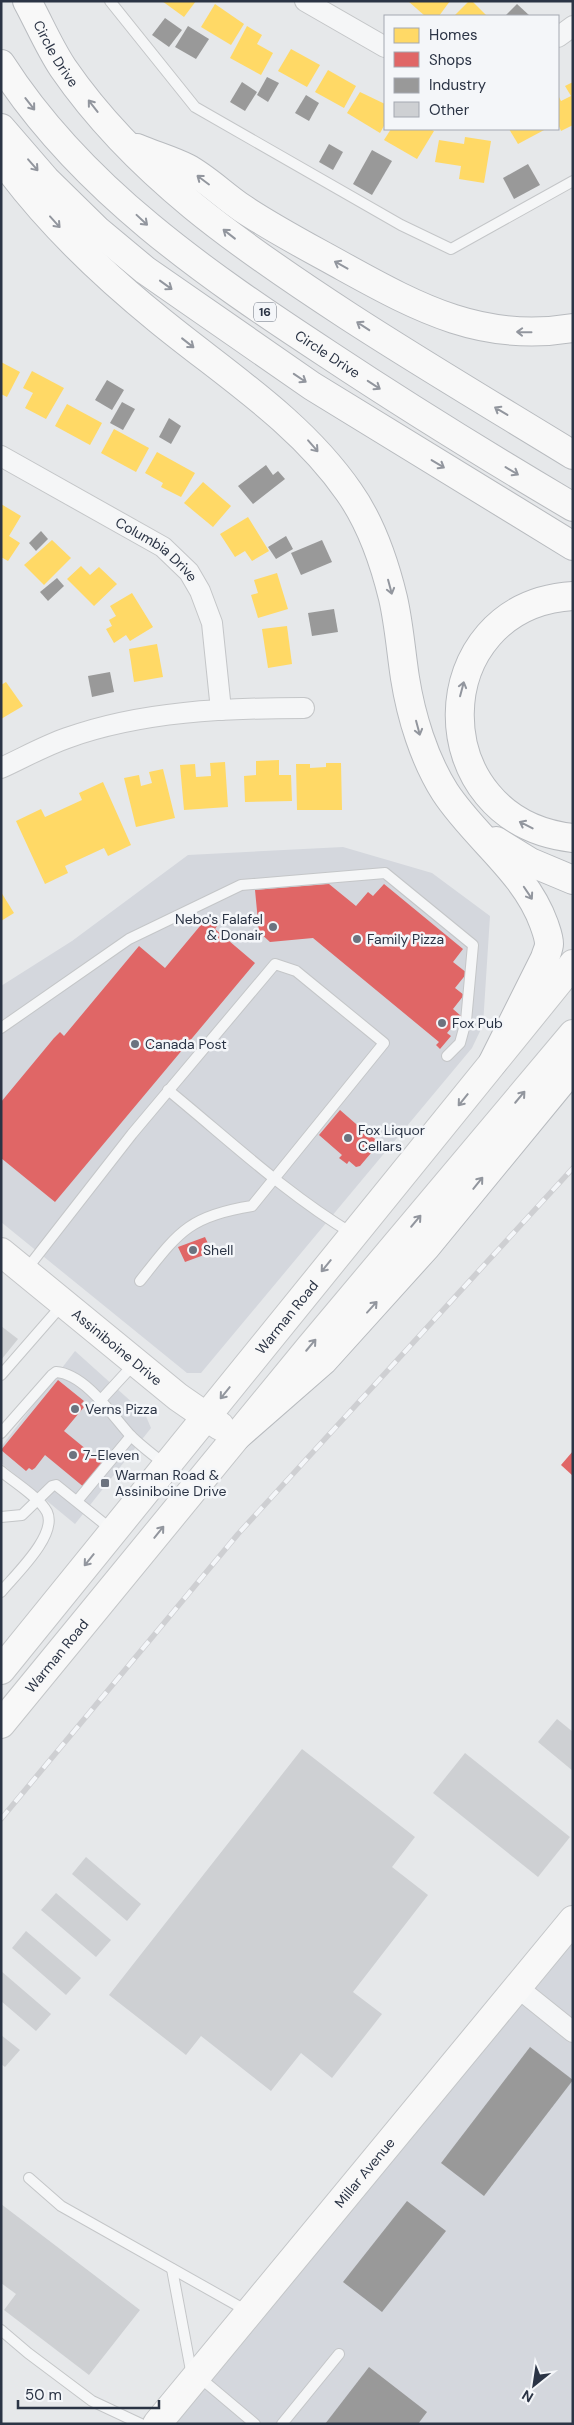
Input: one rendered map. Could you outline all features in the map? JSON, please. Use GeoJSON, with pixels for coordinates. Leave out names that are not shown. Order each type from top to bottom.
{"type":"FeatureCollection","features":[{"type":"Feature","properties":{"kind":"main road","name":"Circle Drive"},"geometry":{"type":"LineString","coordinates":[[27,1],[62,66],[94,109],[124,143],[173,190],[278,270],[418,361],[573,455]]}},
{"type":"Feature","properties":{"kind":"main road","name":"Circle Drive"},"geometry":{"type":"LineString","coordinates":[[1,64],[68,151],[169,243],[224,285],[366,379],[573,507]]}},
{"type":"Feature","properties":{"kind":"main road"},"geometry":{"type":"LineString","coordinates":[[1,128],[59,193],[97,230],[145,270],[312,386],[573,546]]}},
{"type":"Feature","properties":{"kind":"main road"},"geometry":{"type":"LineString","coordinates":[[124,143],[188,169],[274,228],[380,287],[436,314],[487,329],[510,332],[535,332],[573,328]]}},
{"type":"Feature","properties":{"kind":"main road"},"geometry":{"type":"LineString","coordinates":[[1,158],[24,187],[104,271],[157,318],[305,437],[350,494],[370,529],[383,563],[393,599],[405,681],[421,741],[445,792],[527,890],[539,910],[549,942],[545,958],[493,1062]]}},
{"type":"Feature","properties":{"kind":"main road"},"geometry":{"type":"LineString","coordinates":[[573,596],[545,601],[529,607],[508,619],[490,635],[469,667],[460,698],[459,711],[461,742],[466,759],[483,789],[509,815],[524,824],[549,834],[573,838]]}},
{"type":"Feature","properties":{"kind":"main road"},"geometry":{"type":"LineString","coordinates":[[463,815],[498,842],[530,862],[573,880]]}},
{"type":"Feature","properties":{"kind":"main road","name":"Warman Road"},"geometry":{"type":"LineString","coordinates":[[1,1670],[573,964]]}},
{"type":"Feature","properties":{"kind":"main road","name":"Warman Road"},"geometry":{"type":"LineString","coordinates":[[1,1724],[236,1437],[573,1034]]}},
{"type":"Feature","properties":{"kind":"main road"},"geometry":{"type":"LineString","coordinates":[[236,1437],[329,1354],[426,1247],[573,1068]]}},
{"type":"Feature","properties":{"kind":"main road","name":"Assiniboine Drive"},"geometry":{"type":"LineString","coordinates":[[1,1252],[26,1270],[135,1362],[236,1437]]}},
{"type":"Feature","properties":{"kind":"main road","name":"Millar Avenue"},"geometry":{"type":"LineString","coordinates":[[157,2424],[517,1987],[570,1928]]}},
{"type":"Feature","properties":{"kind":"street"},"geometry":{"type":"LineString","coordinates":[[305,1],[384,46]]}},
{"type":"Feature","properties":{"kind":"street"},"geometry":{"type":"LineString","coordinates":[[559,37],[573,26]]}},
{"type":"Feature","properties":{"kind":"street","name":"Columbia Drive"},"geometry":{"type":"LineString","coordinates":[[1,456],[163,548],[188,572],[200,591],[212,623],[221,710]]}},
{"type":"Feature","properties":{"kind":"street"},"geometry":{"type":"LineString","coordinates":[[1,768],[67,738],[102,728],[221,710],[304,708]]}},
{"type":"Feature","properties":{"kind":"street"},"geometry":{"type":"LineString","coordinates":[[517,1987],[573,2032]]}},
{"type":"Feature","properties":{"kind":"lane"},"geometry":{"type":"LineString","coordinates":[[110,1],[195,107],[401,225],[451,249],[573,182]]}},
{"type":"Feature","properties":{"kind":"lane"},"geometry":{"type":"LineString","coordinates":[[1,1028],[129,939],[241,885],[385,872],[473,945],[466,1021],[460,1043],[447,1056]]}},
{"type":"Feature","properties":{"kind":"lane"},"geometry":{"type":"LineString","coordinates":[[26,1270],[168,1090],[275,964],[296,971],[384,1043],[252,1206],[224,1210],[183,1230],[140,1281]]}},
{"type":"Feature","properties":{"kind":"lane"},"geometry":{"type":"LineString","coordinates":[[168,1090],[274,1177],[332,1222],[353,1234]]}},
{"type":"Feature","properties":{"kind":"lane"},"geometry":{"type":"LineString","coordinates":[[1,1375],[64,1302]]}},
{"type":"Feature","properties":{"kind":"lane"},"geometry":{"type":"LineString","coordinates":[[100,1401],[135,1362]]}},
{"type":"Feature","properties":{"kind":"lane"},"geometry":{"type":"LineString","coordinates":[[1,1434],[56,1372],[66,1373],[73,1376],[100,1401],[131,1436],[166,1465]]}},
{"type":"Feature","properties":{"kind":"lane"},"geometry":{"type":"LineString","coordinates":[[77,1501],[131,1436]]}},
{"type":"Feature","properties":{"kind":"lane"},"geometry":{"type":"LineString","coordinates":[[1,1471],[38,1501],[47,1512],[50,1520],[48,1531],[43,1541],[1,1592]]}},
{"type":"Feature","properties":{"kind":"lane"},"geometry":{"type":"LineString","coordinates":[[1,1517],[22,1515],[56,1485],[113,1531]]}},
{"type":"Feature","properties":{"kind":"lane"},"geometry":{"type":"LineString","coordinates":[[29,2178],[61,2206],[250,2312]]}},
{"type":"Feature","properties":{"kind":"lane"},"geometry":{"type":"LineString","coordinates":[[172,2269],[195,2378],[255,2424]]}},
{"type":"Feature","properties":{"kind":"lane"},"geometry":{"type":"LineString","coordinates":[[1,2330],[92,2402],[140,2424]]}},
{"type":"Feature","properties":{"kind":"lane"},"geometry":{"type":"LineString","coordinates":[[282,2424],[339,2354]]}},
{"type":"Feature","properties":{"kind":"shaded area"},"geometry":{"type":"Polygon","coordinates":[[[343,847],[432,873],[490,916],[483,1025],[472,1048],[201,1373],[187,1373],[1,1222],[1,986],[72,941],[188,855],[343,847]]]}},
{"type":"Feature","properties":{"kind":"shaded area"},"geometry":{"type":"Polygon","coordinates":[[[75,1351],[145,1414],[151,1428],[75,1524],[1,1463],[1,1447],[75,1351]]]}},
{"type":"Feature","properties":{"kind":"shaded area"},"geometry":{"type":"Polygon","coordinates":[[[573,1920],[573,2424],[157,2424],[573,1920]]]}},
{"type":"Feature","properties":{"kind":"building: Homes"},"geometry":{"type":"Polygon","coordinates":[[[162,1],[196,1],[184,17],[162,1]]]}},
{"type":"Feature","properties":{"kind":"building: Homes"},"geometry":{"type":"Polygon","coordinates":[[[408,1],[450,1],[440,15],[424,15],[408,1]]]}},
{"type":"Feature","properties":{"kind":"building: Homes"},"geometry":{"type":"Polygon","coordinates":[[[469,1],[472,1],[486,15],[455,15],[469,1]]]}},
{"type":"Feature","properties":{"kind":"building: Homes"},"geometry":{"type":"Polygon","coordinates":[[[215,4],[244,24],[231,45],[201,27],[215,4]]]}},
{"type":"Feature","properties":{"kind":"building: Homes"},"geometry":{"type":"Polygon","coordinates":[[[247,26],[262,35],[257,44],[273,53],[261,75],[230,58],[247,26]]]}},
{"type":"Feature","properties":{"kind":"building: Homes"},"geometry":{"type":"Polygon","coordinates":[[[291,49],[320,65],[307,87],[278,71],[291,49]]]}},
{"type":"Feature","properties":{"kind":"building: Homes"},"geometry":{"type":"Polygon","coordinates":[[[328,70],[356,86],[344,108],[315,92],[328,70]]]}},
{"type":"Feature","properties":{"kind":"building: Homes"},"geometry":{"type":"Polygon","coordinates":[[[573,82],[573,125],[561,131],[559,126],[559,97],[561,101],[571,96],[565,86],[573,82]]]}},
{"type":"Feature","properties":{"kind":"building: Homes"},"geometry":{"type":"Polygon","coordinates":[[[360,92],[384,104],[384,126],[380,133],[347,113],[360,92]]]}},
{"type":"Feature","properties":{"kind":"building: Homes"},"geometry":{"type":"Polygon","coordinates":[[[390,130],[434,131],[417,159],[384,140],[390,130]]]}},
{"type":"Feature","properties":{"kind":"building: Homes"},"geometry":{"type":"Polygon","coordinates":[[[510,130],[544,130],[518,144],[510,130]]]}},
{"type":"Feature","properties":{"kind":"building: Homes"},"geometry":{"type":"Polygon","coordinates":[[[465,137],[491,141],[484,183],[459,179],[461,166],[435,162],[439,140],[464,144],[465,137]]]}},
{"type":"Feature","properties":{"kind":"building: Homes"},"geometry":{"type":"Polygon","coordinates":[[[1,362],[20,372],[7,397],[1,394],[1,362]]]}},
{"type":"Feature","properties":{"kind":"building: Homes"},"geometry":{"type":"Polygon","coordinates":[[[32,371],[64,388],[46,419],[25,408],[33,393],[23,388],[32,371]]]}},
{"type":"Feature","properties":{"kind":"building: Homes"},"geometry":{"type":"Polygon","coordinates":[[[67,404],[102,423],[90,445],[55,426],[67,404]]]}},
{"type":"Feature","properties":{"kind":"building: Homes"},"geometry":{"type":"Polygon","coordinates":[[[114,429],[149,448],[136,472],[101,453],[114,429]]]}},
{"type":"Feature","properties":{"kind":"building: Homes"},"geometry":{"type":"Polygon","coordinates":[[[157,452],[195,473],[181,497],[161,487],[163,483],[145,473],[157,452]]]}},
{"type":"Feature","properties":{"kind":"building: Homes"},"geometry":{"type":"Polygon","coordinates":[[[203,482],[231,506],[213,527],[184,503],[203,482]]]}},
{"type":"Feature","properties":{"kind":"building: Homes"},"geometry":{"type":"Polygon","coordinates":[[[1,504],[21,516],[9,536],[20,543],[8,561],[1,557],[1,504]]]}},
{"type":"Feature","properties":{"kind":"building: Homes"},"geometry":{"type":"Polygon","coordinates":[[[248,517],[269,551],[252,561],[245,551],[235,557],[220,534],[248,517]]]}},
{"type":"Feature","properties":{"kind":"building: Homes"},"geometry":{"type":"Polygon","coordinates":[[[52,540],[71,558],[44,585],[24,565],[52,540]]]}},
{"type":"Feature","properties":{"kind":"building: Homes"},"geometry":{"type":"Polygon","coordinates":[[[81,566],[90,575],[99,567],[117,584],[94,606],[67,579],[81,566]]]}},
{"type":"Feature","properties":{"kind":"building: Homes"},"geometry":{"type":"Polygon","coordinates":[[[277,573],[288,609],[258,618],[251,595],[258,593],[254,580],[277,573]]]}},
{"type":"Feature","properties":{"kind":"building: Homes"},"geometry":{"type":"Polygon","coordinates":[[[132,593],[153,627],[130,641],[126,635],[114,643],[106,629],[112,626],[109,620],[116,616],[110,606],[132,593]]]}},
{"type":"Feature","properties":{"kind":"building: Homes"},"geometry":{"type":"Polygon","coordinates":[[[287,626],[292,664],[268,668],[262,629],[287,626]]]}},
{"type":"Feature","properties":{"kind":"building: Homes"},"geometry":{"type":"Polygon","coordinates":[[[157,644],[163,677],[134,682],[129,649],[157,644]]]}},
{"type":"Feature","properties":{"kind":"building: Homes"},"geometry":{"type":"Polygon","coordinates":[[[6,682],[23,706],[1,719],[1,685],[6,682]]]}},
{"type":"Feature","properties":{"kind":"building: Homes"},"geometry":{"type":"Polygon","coordinates":[[[279,760],[279,775],[291,775],[292,801],[245,802],[244,776],[256,775],[256,761],[279,760]]]}},
{"type":"Feature","properties":{"kind":"building: Homes"},"geometry":{"type":"Polygon","coordinates":[[[225,762],[228,807],[184,810],[180,765],[195,764],[196,777],[211,776],[210,763],[225,762]]]}},
{"type":"Feature","properties":{"kind":"building: Homes"},"geometry":{"type":"Polygon","coordinates":[[[326,763],[341,763],[342,810],[297,810],[296,764],[310,764],[310,768],[326,767],[326,763]]]}},
{"type":"Feature","properties":{"kind":"building: Homes"},"geometry":{"type":"Polygon","coordinates":[[[163,769],[175,818],[136,827],[124,778],[139,775],[141,786],[152,783],[149,772],[163,769]]]}},
{"type":"Feature","properties":{"kind":"building: Homes"},"geometry":{"type":"Polygon","coordinates":[[[103,782],[131,845],[108,856],[104,848],[65,866],[68,873],[45,884],[16,821],[41,809],[45,817],[82,800],[79,793],[103,782]]]}},
{"type":"Feature","properties":{"kind":"building: Homes"},"geometry":{"type":"Polygon","coordinates":[[[1,892],[14,913],[1,921],[1,892]]]}},
{"type":"Feature","properties":{"kind":"building: Shops"},"geometry":{"type":"Polygon","coordinates":[[[329,884],[356,906],[368,892],[373,896],[384,884],[463,949],[453,962],[467,973],[455,988],[464,995],[453,1009],[461,1016],[447,1033],[451,1036],[440,1049],[436,1045],[439,1042],[313,938],[270,942],[259,932],[255,890],[329,884]]]}},
{"type":"Feature","properties":{"kind":"building: Shops"},"geometry":{"type":"Polygon","coordinates":[[[210,914],[220,922],[215,929],[255,963],[55,1202],[1,1158],[1,1102],[54,1038],[60,1032],[64,1036],[139,946],[165,968],[210,914]]]}},
{"type":"Feature","properties":{"kind":"building: Shops","name":"Fox Liquor Cellars"},"geometry":{"type":"Polygon","coordinates":[[[340,1110],[363,1130],[366,1126],[373,1133],[371,1135],[377,1141],[377,1146],[360,1166],[356,1167],[349,1161],[347,1164],[339,1158],[342,1155],[319,1135],[340,1110]]]}},
{"type":"Feature","properties":{"kind":"building: Shops"},"geometry":{"type":"Polygon","coordinates":[[[205,1237],[212,1252],[185,1262],[178,1247],[205,1237]]]}},
{"type":"Feature","properties":{"kind":"building: Shops"},"geometry":{"type":"Polygon","coordinates":[[[58,1380],[84,1401],[81,1404],[84,1407],[64,1431],[104,1464],[85,1488],[45,1455],[35,1468],[32,1470],[29,1468],[26,1471],[1,1450],[58,1380]]]}},
{"type":"Feature","properties":{"kind":"building: Shops"},"geometry":{"type":"Polygon","coordinates":[[[573,1451],[573,1476],[561,1465],[573,1451]]]}},
{"type":"Feature","properties":{"kind":"building: Industry"},"geometry":{"type":"Polygon","coordinates":[[[517,4],[529,15],[506,15],[517,4]]]}},
{"type":"Feature","properties":{"kind":"building: Industry"},"geometry":{"type":"Polygon","coordinates":[[[165,18],[182,30],[169,47],[152,35],[165,18]]]}},
{"type":"Feature","properties":{"kind":"building: Industry"},"geometry":{"type":"Polygon","coordinates":[[[188,26],[209,39],[196,59],[175,47],[188,26]]]}},
{"type":"Feature","properties":{"kind":"building: Industry"},"geometry":{"type":"Polygon","coordinates":[[[267,77],[279,83],[268,102],[257,95],[267,77]]]}},
{"type":"Feature","properties":{"kind":"building: Industry"},"geometry":{"type":"Polygon","coordinates":[[[242,82],[257,92],[245,111],[230,102],[242,82]]]}},
{"type":"Feature","properties":{"kind":"building: Industry"},"geometry":{"type":"Polygon","coordinates":[[[306,95],[319,103],[309,121],[295,113],[306,95]]]}},
{"type":"Feature","properties":{"kind":"building: Industry"},"geometry":{"type":"Polygon","coordinates":[[[329,144],[343,152],[333,170],[319,162],[329,144]]]}},
{"type":"Feature","properties":{"kind":"building: Industry"},"geometry":{"type":"Polygon","coordinates":[[[372,150],[392,161],[372,195],[353,184],[372,150]]]}},
{"type":"Feature","properties":{"kind":"building: Industry"},"geometry":{"type":"Polygon","coordinates":[[[528,164],[540,185],[514,199],[503,178],[528,164]]]}},
{"type":"Feature","properties":{"kind":"building: Industry"},"geometry":{"type":"Polygon","coordinates":[[[107,380],[124,390],[112,410],[95,400],[107,380]]]}},
{"type":"Feature","properties":{"kind":"building: Industry"},"geometry":{"type":"Polygon","coordinates":[[[122,402],[135,409],[123,430],[110,423],[122,402]]]}},
{"type":"Feature","properties":{"kind":"building: Industry"},"geometry":{"type":"Polygon","coordinates":[[[169,418],[181,426],[171,444],[159,437],[169,418]]]}},
{"type":"Feature","properties":{"kind":"building: Industry"},"geometry":{"type":"Polygon","coordinates":[[[266,465],[273,475],[278,471],[285,479],[253,504],[238,486],[266,465]]]}},
{"type":"Feature","properties":{"kind":"building: Industry"},"geometry":{"type":"Polygon","coordinates":[[[41,531],[48,539],[36,551],[29,543],[41,531]]]}},
{"type":"Feature","properties":{"kind":"building: Industry"},"geometry":{"type":"Polygon","coordinates":[[[286,536],[293,549],[276,559],[268,547],[286,536]]]}},
{"type":"Feature","properties":{"kind":"building: Industry"},"geometry":{"type":"Polygon","coordinates":[[[322,540],[332,562],[301,575],[291,553],[322,540]]]}},
{"type":"Feature","properties":{"kind":"building: Industry"},"geometry":{"type":"Polygon","coordinates":[[[57,578],[64,586],[48,601],[40,592],[57,578]]]}},
{"type":"Feature","properties":{"kind":"building: Industry"},"geometry":{"type":"Polygon","coordinates":[[[334,609],[338,632],[312,636],[308,613],[334,609]]]}},
{"type":"Feature","properties":{"kind":"building: Industry"},"geometry":{"type":"Polygon","coordinates":[[[110,672],[114,692],[92,697],[88,676],[110,672]]]}},
{"type":"Feature","properties":{"kind":"building: Industry"},"geometry":{"type":"Polygon","coordinates":[[[530,2047],[573,2080],[484,2196],[441,2163],[530,2047]]]}},
{"type":"Feature","properties":{"kind":"building: Industry"},"geometry":{"type":"Polygon","coordinates":[[[407,2201],[446,2231],[382,2312],[343,2282],[407,2201]]]}},
{"type":"Feature","properties":{"kind":"building: Industry"},"geometry":{"type":"Polygon","coordinates":[[[369,2367],[427,2412],[418,2424],[325,2424],[369,2367]]]}},
{"type":"Feature","properties":{"kind":"building: Other"},"geometry":{"type":"Polygon","coordinates":[[[1,1326],[18,1339],[1,1360],[1,1326]]]}},
{"type":"Feature","properties":{"kind":"building: Other"},"geometry":{"type":"Polygon","coordinates":[[[557,1719],[573,1732],[573,1771],[538,1742],[557,1719]]]}},
{"type":"Feature","properties":{"kind":"building: Other"},"geometry":{"type":"Polygon","coordinates":[[[302,1749],[415,1837],[392,1867],[428,1895],[353,1992],[382,2014],[332,2078],[301,2053],[271,2091],[201,2036],[186,2055],[109,1995],[302,1749]]]}},
{"type":"Feature","properties":{"kind":"building: Other"},"geometry":{"type":"Polygon","coordinates":[[[465,1753],[570,1837],[538,1877],[433,1793],[465,1753]]]}},
{"type":"Feature","properties":{"kind":"building: Other"},"geometry":{"type":"Polygon","coordinates":[[[86,1857],[141,1904],[127,1921],[72,1874],[86,1857]]]}},
{"type":"Feature","properties":{"kind":"building: Other"},"geometry":{"type":"Polygon","coordinates":[[[56,1893],[111,1940],[96,1957],[41,1910],[56,1893]]]}},
{"type":"Feature","properties":{"kind":"building: Other"},"geometry":{"type":"Polygon","coordinates":[[[26,1931],[81,1978],[66,1995],[12,1948],[26,1931]]]}},
{"type":"Feature","properties":{"kind":"building: Other"},"geometry":{"type":"Polygon","coordinates":[[[1,1971],[51,2014],[36,2031],[1,2001],[1,1971]]]}},
{"type":"Feature","properties":{"kind":"building: Other"},"geometry":{"type":"Polygon","coordinates":[[[1,2035],[20,2050],[5,2067],[1,2064],[1,2035]]]}},
{"type":"Feature","properties":{"kind":"building: Other"},"geometry":{"type":"Polygon","coordinates":[[[1,2204],[140,2310],[89,2375],[4,2310],[16,2294],[1,2283],[1,2204]]]}},
{"type":"Feature","properties":{"kind":"railway"},"geometry":{"type":"LineString","coordinates":[[1,1819],[238,1534],[573,1168]]}},
{"type":"Feature","properties":{"kind":"place","name":"Nebo's Falafel & Donair"},"geometry":{"type":"Point","coordinates":[273,927]}},
{"type":"Feature","properties":{"kind":"place","name":"Family Pizza"},"geometry":{"type":"Point","coordinates":[357,939]}},
{"type":"Feature","properties":{"kind":"place","name":"Fox Pub"},"geometry":{"type":"Point","coordinates":[442,1023]}},
{"type":"Feature","properties":{"kind":"place","name":"Canada Post"},"geometry":{"type":"Point","coordinates":[135,1044]}},
{"type":"Feature","properties":{"kind":"place","name":"Fox Liquor Cellars"},"geometry":{"type":"Point","coordinates":[348,1138]}},
{"type":"Feature","properties":{"kind":"place","name":"Shell"},"geometry":{"type":"Point","coordinates":[193,1250]}},
{"type":"Feature","properties":{"kind":"place","name":"Verns Pizza"},"geometry":{"type":"Point","coordinates":[75,1409]}},
{"type":"Feature","properties":{"kind":"place","name":"7-Eleven"},"geometry":{"type":"Point","coordinates":[73,1455]}},
{"type":"Feature","properties":{"kind":"place","name":"Warman Road & Assiniboine Drive"},"geometry":{"type":"Point","coordinates":[105,1483]}}]}
